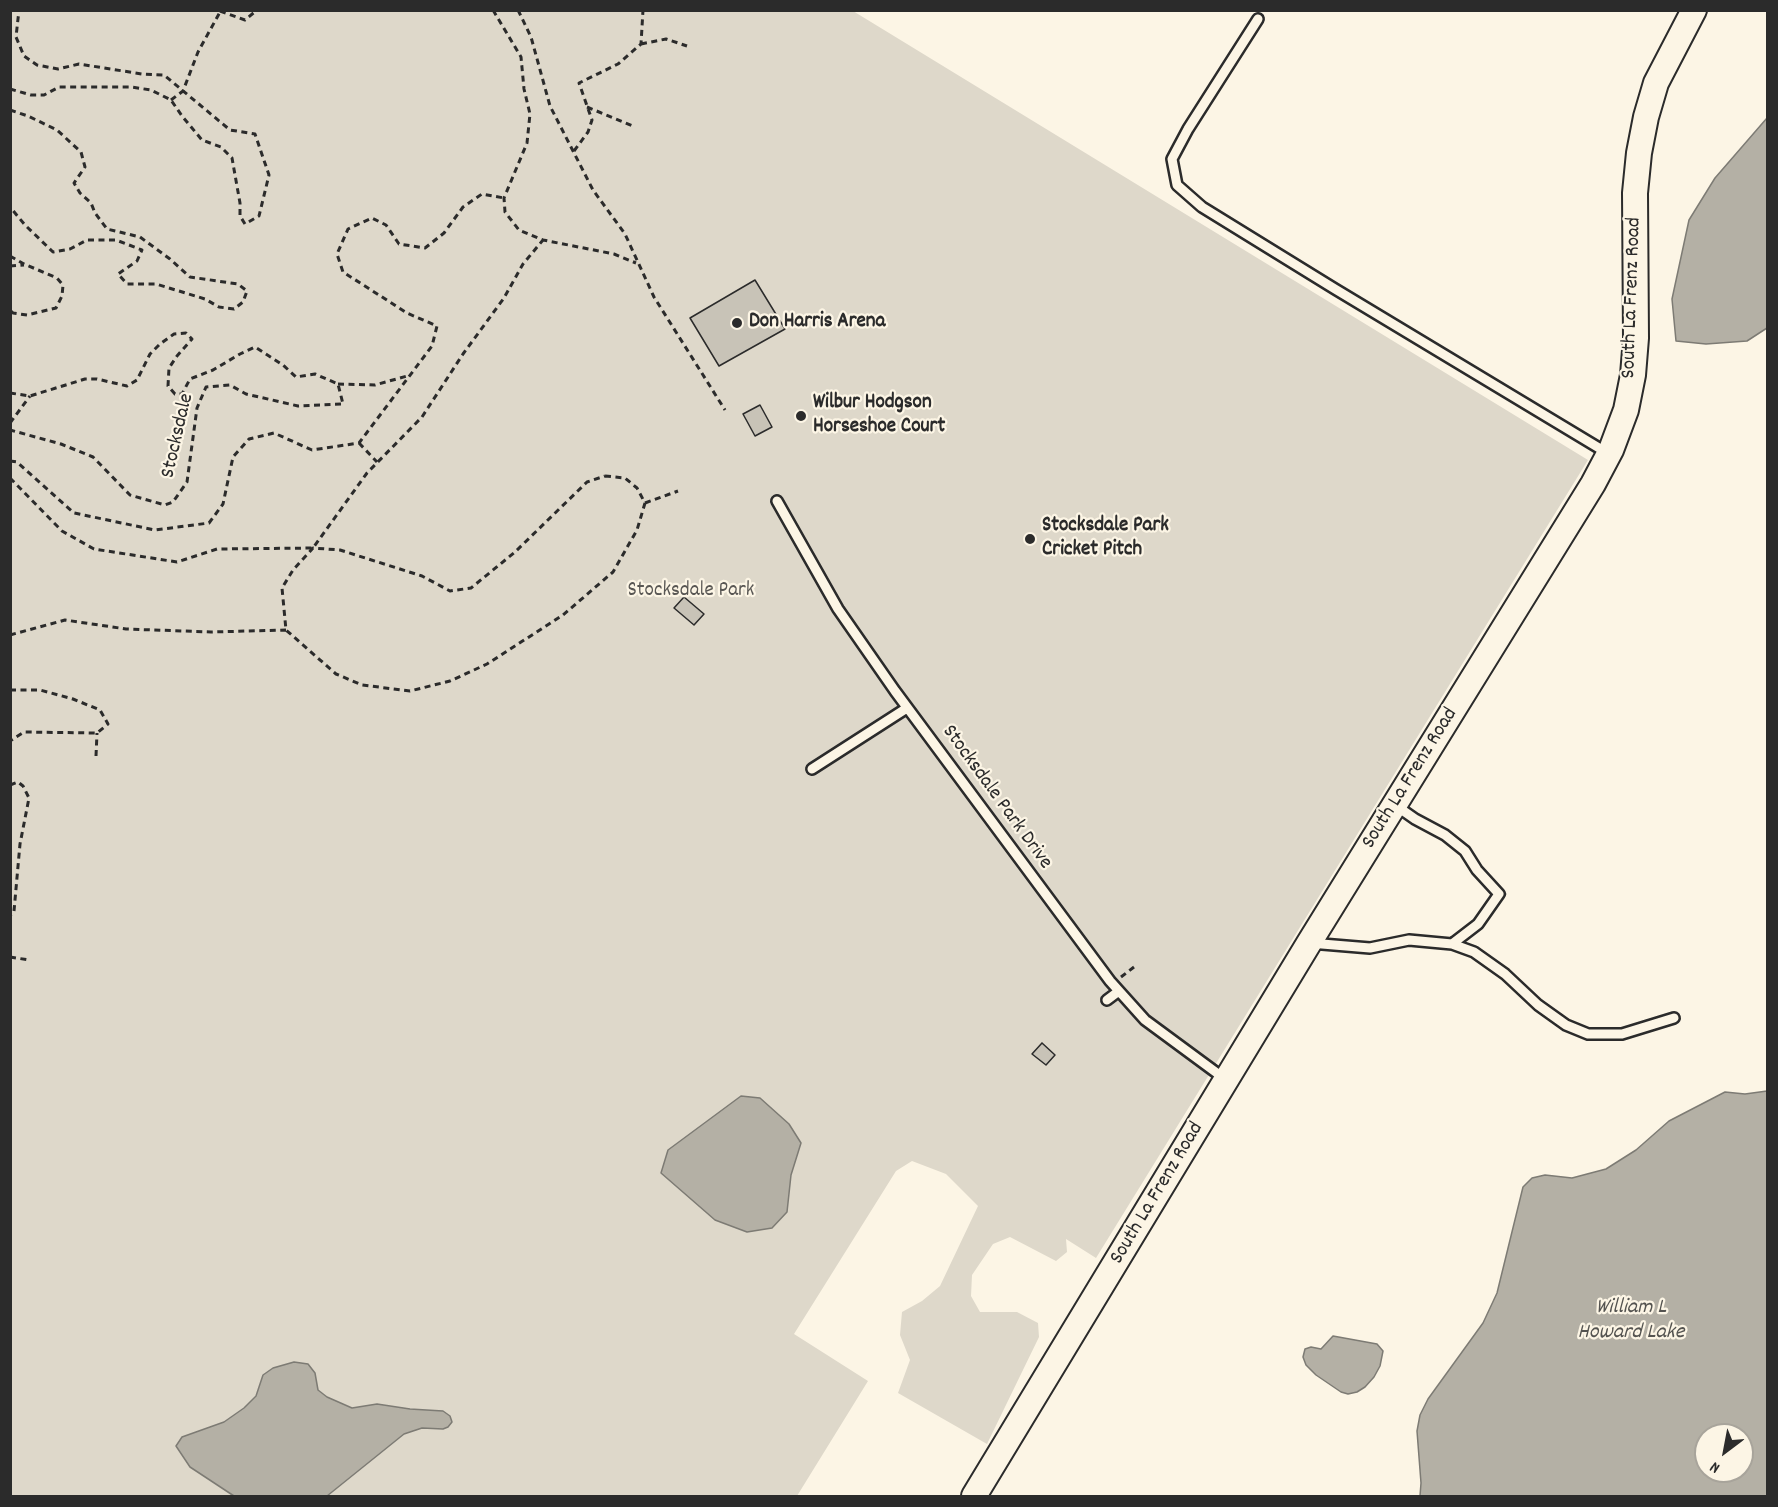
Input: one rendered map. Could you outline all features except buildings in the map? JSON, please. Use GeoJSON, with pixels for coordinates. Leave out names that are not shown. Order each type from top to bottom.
{"type":"FeatureCollection","features":[{"type":"Feature","properties":{"kind":"street","name":"South La Frenz Road"},"geometry":{"type":"LineString","coordinates":[[974,1497],[1309,943],[1587,494],[1609,454],[1626,410],[1633,375],[1636,338],[1635,193],[1644,126],[1656,83],[1694,10]]}},
{"type":"Feature","properties":{"kind":"lane"},"geometry":{"type":"LineString","coordinates":[[1258,19],[1188,129],[1172,159],[1177,185],[1202,207],[1335,290],[1609,454]]}},
{"type":"Feature","properties":{"kind":"lane","name":"Stocksdale Park Drive"},"geometry":{"type":"LineString","coordinates":[[777,501],[838,609],[1077,938],[1145,1020],[1227,1081]]}},
{"type":"Feature","properties":{"kind":"lane"},"geometry":{"type":"LineString","coordinates":[[812,769],[908,708]]}},
{"type":"Feature","properties":{"kind":"lane"},"geometry":{"type":"LineString","coordinates":[[1395,805],[1445,835],[1465,851],[1477,870],[1499,894],[1478,924],[1452,944]]}},
{"type":"Feature","properties":{"kind":"lane"},"geometry":{"type":"LineString","coordinates":[[1309,943],[1370,948],[1409,940],[1452,944],[1474,952],[1505,974],[1538,1005],[1566,1025],[1588,1034],[1622,1034],[1674,1018]]}},
{"type":"Feature","properties":{"kind":"lane"},"geometry":{"type":"LineString","coordinates":[[1107,1000],[1119,991]]}},
{"type":"Feature","properties":{"kind":"path"},"geometry":{"type":"LineString","coordinates":[[10,89],[31,95],[44,95],[59,87],[131,87],[151,90],[171,100],[202,140],[221,147],[232,158],[240,216],[245,224],[259,216],[269,175],[255,134],[230,130],[164,75],[142,74],[79,64],[58,69],[37,65],[24,56],[16,38],[19,10]]}},
{"type":"Feature","properties":{"kind":"path"},"geometry":{"type":"LineString","coordinates":[[171,100],[183,91],[198,52],[219,11],[245,20],[257,10]]}},
{"type":"Feature","properties":{"kind":"path"},"geometry":{"type":"LineString","coordinates":[[493,10],[521,57],[524,89],[530,114],[527,143],[504,198],[505,212],[519,230],[543,240],[614,254],[637,264]]}},
{"type":"Feature","properties":{"kind":"path"},"geometry":{"type":"LineString","coordinates":[[518,10],[531,37],[550,106],[592,190],[625,234],[637,264],[670,324],[725,410]]}},
{"type":"Feature","properties":{"kind":"path"},"geometry":{"type":"LineString","coordinates":[[641,44],[643,10]]}},
{"type":"Feature","properties":{"kind":"path"},"geometry":{"type":"LineString","coordinates":[[574,151],[588,132],[592,120],[579,83],[618,64],[641,44],[666,39],[687,46]]}},
{"type":"Feature","properties":{"kind":"path"},"geometry":{"type":"LineString","coordinates":[[587,106],[633,126]]}},
{"type":"Feature","properties":{"kind":"path"},"geometry":{"type":"LineString","coordinates":[[10,110],[57,130],[81,152],[86,167],[74,183],[80,193],[91,203],[95,213],[107,229],[140,237],[190,277],[238,284],[247,291],[243,302],[234,309],[219,307],[205,299],[156,284],[127,284],[118,274],[137,261],[142,250],[116,240],[87,240],[70,249],[53,252],[10,207]]}},
{"type":"Feature","properties":{"kind":"path"},"geometry":{"type":"LineString","coordinates":[[10,461],[17,462],[74,513],[155,530],[209,523],[223,504],[233,457],[249,439],[274,434],[312,450],[359,443],[432,346],[437,326],[407,313],[344,272],[337,254],[348,229],[372,218],[386,225],[399,244],[425,248],[444,233],[463,207],[482,194],[504,198]]}},
{"type":"Feature","properties":{"kind":"path"},"geometry":{"type":"LineString","coordinates":[[286,630],[282,588],[293,570],[313,548],[367,473],[422,417],[463,354],[504,298],[523,264],[543,240]]}},
{"type":"Feature","properties":{"kind":"path"},"geometry":{"type":"LineString","coordinates":[[10,256],[57,278],[63,285],[62,296],[56,309],[27,315],[10,310]]}},
{"type":"Feature","properties":{"kind":"path"},"geometry":{"type":"LineString","coordinates":[[10,266],[24,264]]}},
{"type":"Feature","properties":{"kind":"path","name":"Stocksdale"},"geometry":{"type":"LineString","coordinates":[[10,393],[30,396],[85,379],[97,379],[127,386],[137,380],[150,354],[160,344],[174,334],[186,333],[192,339],[169,368],[168,386],[175,394],[182,394],[190,379],[213,370],[255,347],[283,365],[296,377],[315,374],[338,384],[343,404],[298,406],[246,394],[230,385],[206,387],[197,408],[188,482],[174,502],[165,505],[129,495],[93,457],[61,444],[10,430]]}},
{"type":"Feature","properties":{"kind":"path"},"geometry":{"type":"LineString","coordinates":[[338,384],[375,385],[409,375]]}},
{"type":"Feature","properties":{"kind":"path"},"geometry":{"type":"LineString","coordinates":[[10,423],[30,396]]}},
{"type":"Feature","properties":{"kind":"path"},"geometry":{"type":"LineString","coordinates":[[359,443],[377,462]]}},
{"type":"Feature","properties":{"kind":"path"},"geometry":{"type":"LineString","coordinates":[[10,478],[62,531],[94,549],[177,562],[217,549],[276,547],[340,550],[412,572],[450,591],[471,588],[515,552],[587,482],[605,476],[625,477],[637,488],[645,503],[637,530],[613,572],[562,615],[487,664],[450,681],[410,690],[362,686],[336,674],[286,630],[211,632],[126,629],[65,620],[10,635]]}},
{"type":"Feature","properties":{"kind":"path"},"geometry":{"type":"LineString","coordinates":[[645,503],[678,491]]}},
{"type":"Feature","properties":{"kind":"path"},"geometry":{"type":"LineString","coordinates":[[10,690],[40,690],[73,699],[100,710],[108,724],[97,733],[24,732],[10,741]]}},
{"type":"Feature","properties":{"kind":"path"},"geometry":{"type":"LineString","coordinates":[[96,756],[97,733]]}},
{"type":"Feature","properties":{"kind":"path"},"geometry":{"type":"LineString","coordinates":[[10,784],[18,782],[23,786],[29,798],[20,844],[14,911],[10,916]]}},
{"type":"Feature","properties":{"kind":"path"},"geometry":{"type":"LineString","coordinates":[[10,957],[29,960]]}},
{"type":"Feature","properties":{"kind":"green space","name":"Stocksdale Park"},"geometry":{"type":"Polygon","coordinates":[[[10,11],[853,11],[1588,460],[1096,1258],[1066,1239],[1067,1252],[1056,1261],[1010,1237],[993,1244],[972,1275],[971,1296],[980,1312],[1017,1312],[1038,1323],[1039,1337],[987,1444],[898,1393],[910,1360],[900,1335],[902,1312],[922,1301],[940,1286],[978,1206],[946,1174],[912,1161],[896,1171],[794,1334],[868,1381],[797,1496],[327,1496],[404,1434],[422,1428],[437,1429],[443,1411],[377,1404],[353,1408],[327,1397],[318,1390],[315,1373],[263,1375],[256,1395],[244,1408],[224,1422],[182,1437],[190,1467],[234,1496],[11,1496],[10,11]]]}},
{"type":"Feature","properties":{"kind":"water"},"geometry":{"type":"Polygon","coordinates":[[[1767,118],[1767,328],[1747,341],[1706,344],[1676,341],[1672,299],[1689,220],[1715,178],[1767,118]]]}},
{"type":"Feature","properties":{"kind":"water","name":"William L Howard Lake"},"geometry":{"type":"Polygon","coordinates":[[[1767,1091],[1767,1496],[1420,1496],[1417,1431],[1420,1415],[1428,1399],[1483,1323],[1497,1293],[1523,1187],[1532,1178],[1545,1175],[1572,1178],[1606,1169],[1636,1150],[1669,1121],[1725,1092],[1745,1094],[1767,1091]]]}},
{"type":"Feature","properties":{"kind":"water"},"geometry":{"type":"Polygon","coordinates":[[[741,1096],[760,1098],[789,1124],[801,1143],[791,1175],[787,1212],[772,1228],[747,1232],[715,1220],[661,1173],[668,1150],[741,1096]]]}},
{"type":"Feature","properties":{"kind":"water"},"geometry":{"type":"Polygon","coordinates":[[[1333,1336],[1377,1344],[1383,1351],[1380,1366],[1374,1377],[1357,1392],[1348,1394],[1341,1392],[1316,1375],[1306,1365],[1303,1357],[1305,1349],[1311,1347],[1321,1349],[1333,1336]]]}},
{"type":"Feature","properties":{"kind":"water"},"geometry":{"type":"Polygon","coordinates":[[[294,1362],[308,1364],[315,1373],[318,1390],[327,1397],[352,1408],[377,1404],[443,1411],[450,1416],[452,1422],[443,1429],[422,1428],[404,1434],[327,1496],[234,1496],[190,1467],[176,1446],[182,1437],[224,1422],[256,1396],[263,1375],[273,1368],[294,1362]]]}},
{"type":"Feature","properties":{"kind":"place","name":"Don Harris Arena"},"geometry":{"type":"Point","coordinates":[737,323]}},
{"type":"Feature","properties":{"kind":"place","name":"Wilbur Hodgson Horseshoe Court"},"geometry":{"type":"Point","coordinates":[801,416]}},
{"type":"Feature","properties":{"kind":"place","name":"Stocksdale Park Cricket Pitch"},"geometry":{"type":"Point","coordinates":[1030,539]}}]}
